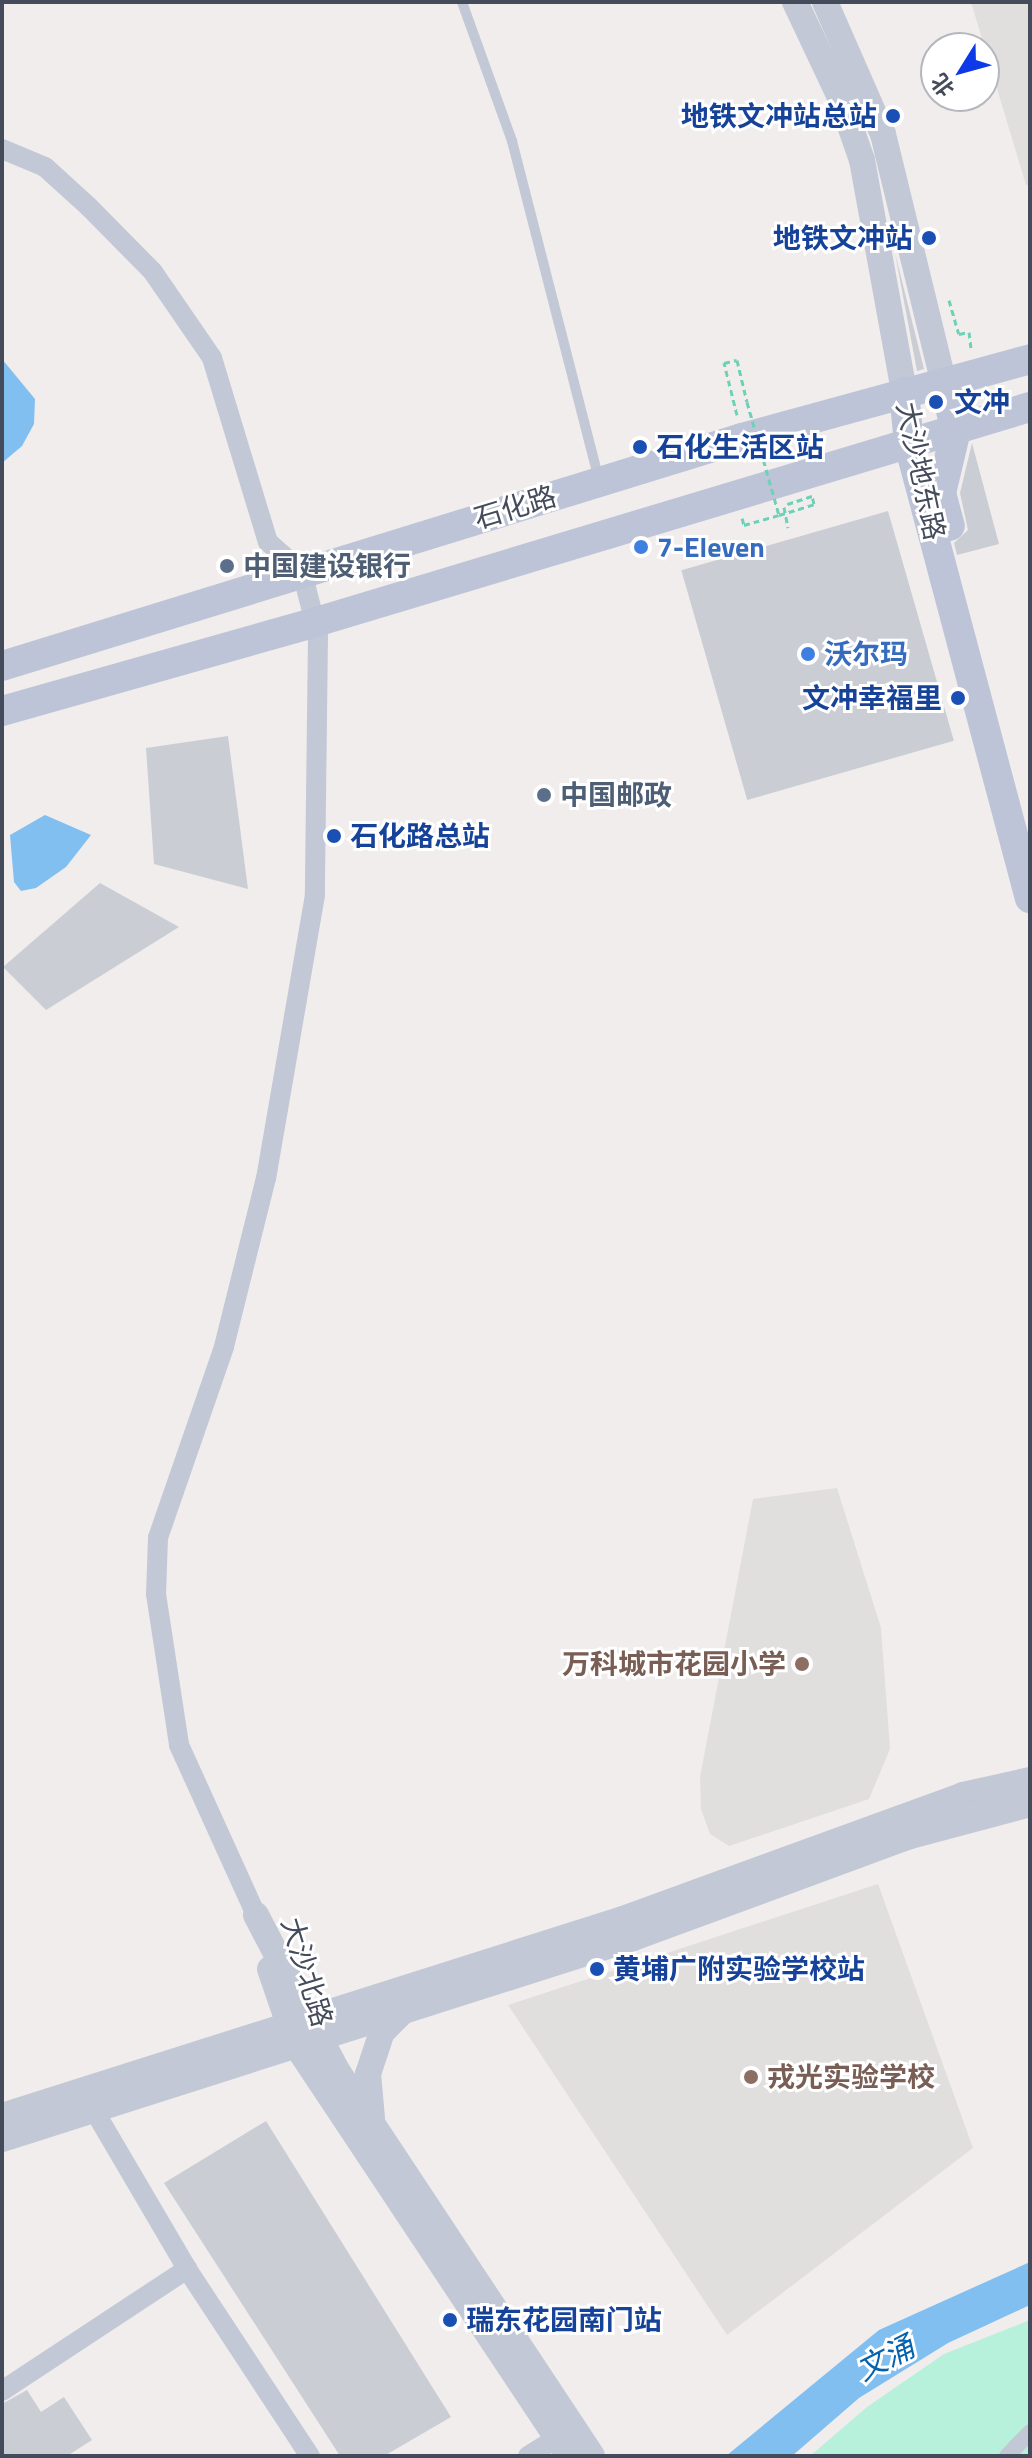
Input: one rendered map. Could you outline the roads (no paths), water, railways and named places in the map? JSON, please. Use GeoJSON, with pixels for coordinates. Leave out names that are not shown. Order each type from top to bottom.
{"type":"FeatureCollection","features":[{"type":"Feature","properties":{"kind":"main road","name":"石化路"},"geometry":{"type":"LineString","coordinates":[[2,666],[599,481],[904,392],[1030,359]]}},
{"type":"Feature","properties":{"kind":"main road","name":"大沙地东路"},"geometry":{"type":"LineString","coordinates":[[944,384],[956,430],[941,493],[1030,818]]}},
{"type":"Feature","properties":{"kind":"main road","name":"大沙地东路"},"geometry":{"type":"LineString","coordinates":[[904,392],[909,444],[1030,898]]}},
{"type":"Feature","properties":{"kind":"main road","name":"石化路"},"geometry":{"type":"LineString","coordinates":[[2,711],[316,622],[1030,407]]}},
{"type":"Feature","properties":{"kind":"street","name":"大沙地东路"},"geometry":{"type":"LineString","coordinates":[[795,2],[840,97],[862,160],[904,392]]}},
{"type":"Feature","properties":{"kind":"street","name":"大沙地东路"},"geometry":{"type":"LineString","coordinates":[[825,2],[874,110],[906,214],[944,384]]}},
{"type":"Feature","properties":{"kind":"street"},"geometry":{"type":"LineString","coordinates":[[2,149],[45,167],[153,272],[212,358],[268,542],[302,572],[316,622],[321,667],[315,895],[266,1178],[224,1347],[158,1538],[158,1610],[179,1745],[256,1915]]}},
{"type":"Feature","properties":{"kind":"street"},"geometry":{"type":"LineString","coordinates":[[874,220],[906,214]]}},
{"type":"Feature","properties":{"kind":"street"},"geometry":{"type":"LineString","coordinates":[[2,2116],[88,2099],[301,2031],[623,1919],[963,1795],[1030,1780]]}},
{"type":"Feature","properties":{"kind":"street"},"geometry":{"type":"LineString","coordinates":[[301,2031],[403,2010],[633,1938],[907,1837],[1030,1804]]}},
{"type":"Feature","properties":{"kind":"street","name":"大沙北路"},"geometry":{"type":"LineString","coordinates":[[256,1915],[301,2031],[563,2447]]}},
{"type":"Feature","properties":{"kind":"street"},"geometry":{"type":"LineString","coordinates":[[374,2125],[368,2074],[382,2032],[403,2010]]}},
{"type":"Feature","properties":{"kind":"street","name":"大沙北路"},"geometry":{"type":"LineString","coordinates":[[301,2031],[374,2125],[592,2456]]}},
{"type":"Feature","properties":{"kind":"street"},"geometry":{"type":"LineString","coordinates":[[2,2139],[88,2099]]}},
{"type":"Feature","properties":{"kind":"street"},"geometry":{"type":"LineString","coordinates":[[88,2099],[187,2269],[310,2456]]}},
{"type":"Feature","properties":{"kind":"street"},"geometry":{"type":"LineString","coordinates":[[2,2391],[187,2269]]}},
{"type":"Feature","properties":{"kind":"street"},"geometry":{"type":"LineString","coordinates":[[1007,2456],[1030,2432]]}},
{"type":"Feature","properties":{"kind":"street"},"geometry":{"type":"LineString","coordinates":[[528,2456],[563,2447]]}},
{"type":"Feature","properties":{"kind":"lane"},"geometry":{"type":"LineString","coordinates":[[462,2],[512,141],[599,481]]}},
{"type":"Feature","properties":{"kind":"water"},"geometry":{"type":"Polygon","coordinates":[[[2,359],[35,399],[34,424],[22,446],[2,463],[2,359]]]}},
{"type":"Feature","properties":{"kind":"water"},"geometry":{"type":"Polygon","coordinates":[[[45,815],[91,835],[66,867],[36,888],[21,891],[14,882],[10,835],[45,815]]]}},
{"type":"Feature","properties":{"kind":"water","name":"文涌"},"geometry":{"type":"Polygon","coordinates":[[[1030,2262],[1030,2305],[948,2343],[859,2398],[792,2456],[726,2456],[879,2330],[1030,2262]]]}},
{"type":"Feature","properties":{"kind":"place","name":"地铁文冲站总站"},"geometry":{"type":"Point","coordinates":[893,116]}},
{"type":"Feature","properties":{"kind":"place","name":"地铁文冲站"},"geometry":{"type":"Point","coordinates":[929,238]}},
{"type":"Feature","properties":{"kind":"place","name":"文冲"},"geometry":{"type":"Point","coordinates":[936,402]}},
{"type":"Feature","properties":{"kind":"place","name":"石化生活区站"},"geometry":{"type":"Point","coordinates":[640,447]}},
{"type":"Feature","properties":{"kind":"place","name":"7-Eleven"},"geometry":{"type":"Point","coordinates":[641,547]}},
{"type":"Feature","properties":{"kind":"place","name":"中国建设银行"},"geometry":{"type":"Point","coordinates":[227,566]}},
{"type":"Feature","properties":{"kind":"place","name":"沃尔玛"},"geometry":{"type":"Point","coordinates":[808,654]}},
{"type":"Feature","properties":{"kind":"place","name":"文冲幸福里"},"geometry":{"type":"Point","coordinates":[958,698]}},
{"type":"Feature","properties":{"kind":"place","name":"中国邮政"},"geometry":{"type":"Point","coordinates":[544,795]}},
{"type":"Feature","properties":{"kind":"place","name":"石化路总站"},"geometry":{"type":"Point","coordinates":[334,836]}},
{"type":"Feature","properties":{"kind":"place","name":"万科城市花园小学"},"geometry":{"type":"Point","coordinates":[802,1664]}},
{"type":"Feature","properties":{"kind":"place","name":"黄埔广附实验学校站"},"geometry":{"type":"Point","coordinates":[597,1969]}},
{"type":"Feature","properties":{"kind":"place","name":"戎光实验学校"},"geometry":{"type":"Point","coordinates":[751,2077]}},
{"type":"Feature","properties":{"kind":"place","name":"瑞东花园南门站"},"geometry":{"type":"Point","coordinates":[450,2320]}}]}
